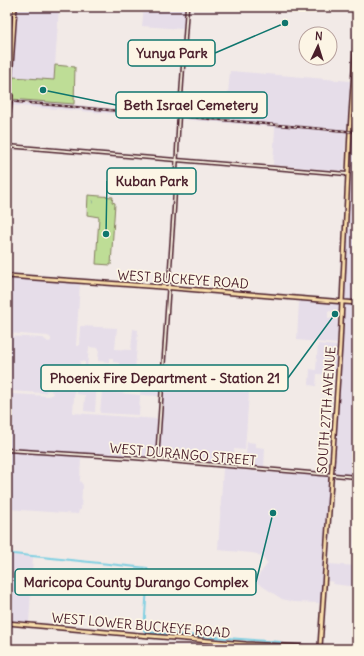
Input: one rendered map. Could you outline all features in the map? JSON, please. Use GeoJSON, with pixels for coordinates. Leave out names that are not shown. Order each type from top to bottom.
{"type":"FeatureCollection","features":[{"type":"Feature","properties":{"kind":"main road"},"geometry":{"type":"LineString","coordinates":[[7,124],[15,7]]}},
{"type":"Feature","properties":{"kind":"main road","name":"SOUTH 27TH AVENUE"},"geometry":{"type":"LineString","coordinates":[[320,647],[340,346],[357,24]]}},
{"type":"Feature","properties":{"kind":"main road","name":"WEST BUCKEYE ROAD"},"geometry":{"type":"LineString","coordinates":[[7,276],[357,302]]}},
{"type":"Feature","properties":{"kind":"main road","name":"WEST LOWER BUCKEYE ROAD"},"geometry":{"type":"LineString","coordinates":[[7,623],[239,643],[345,649]]}},
{"type":"Feature","properties":{"kind":"street"},"geometry":{"type":"LineString","coordinates":[[157,460],[178,113],[181,96],[187,7]]}},
{"type":"Feature","properties":{"kind":"street"},"geometry":{"type":"LineString","coordinates":[[7,146],[348,174]]}},
{"type":"Feature","properties":{"kind":"street","name":"WEST DURANGO STREET"},"geometry":{"type":"LineString","coordinates":[[7,450],[157,460],[357,477]]}},
{"type":"Feature","properties":{"kind":"shaded area"},"geometry":{"type":"Polygon","coordinates":[[[7,7],[59,7],[54,80],[9,77],[8,98],[117,109],[226,116],[230,71],[350,81],[347,126],[352,127],[355,84],[357,85],[357,224],[347,224],[351,134],[346,134],[344,170],[342,171],[273,165],[275,127],[7,105],[7,7]]]}},
{"type":"Feature","properties":{"kind":"shaded area"},"geometry":{"type":"Polygon","coordinates":[[[144,7],[185,7],[183,28],[142,26],[144,7]]]}},
{"type":"Feature","properties":{"kind":"shaded area"},"geometry":{"type":"Polygon","coordinates":[[[347,229],[357,229],[357,301],[344,299],[347,229]]]}},
{"type":"Feature","properties":{"kind":"shaded area"},"geometry":{"type":"Polygon","coordinates":[[[7,279],[80,283],[76,346],[79,346],[81,326],[117,328],[115,349],[131,350],[133,329],[138,330],[135,371],[119,370],[119,363],[113,362],[113,358],[109,358],[109,362],[98,361],[99,348],[89,347],[87,368],[85,368],[85,362],[80,361],[80,368],[76,367],[73,412],[158,419],[155,458],[7,448],[7,428],[10,419],[12,394],[49,396],[53,393],[50,390],[44,393],[7,391],[7,336],[43,338],[48,342],[51,341],[51,338],[48,336],[7,333],[7,279]]]}},
{"type":"Feature","properties":{"kind":"shaded area"},"geometry":{"type":"Polygon","coordinates":[[[300,300],[339,304],[339,312],[328,311],[328,318],[338,320],[337,344],[297,340],[300,300]]]}},
{"type":"Feature","properties":{"kind":"shaded area"},"geometry":{"type":"Polygon","coordinates":[[[343,305],[357,305],[357,475],[336,474],[333,467],[343,305]]]}},
{"type":"Feature","properties":{"kind":"shaded area"},"geometry":{"type":"Polygon","coordinates":[[[318,344],[337,346],[336,375],[317,374],[316,386],[309,385],[310,369],[316,370],[318,344]]]}},
{"type":"Feature","properties":{"kind":"shaded area"},"geometry":{"type":"Polygon","coordinates":[[[174,376],[243,382],[242,391],[249,392],[245,450],[234,449],[234,453],[244,454],[243,466],[159,458],[163,387],[173,387],[174,376]]]}},
{"type":"Feature","properties":{"kind":"shaded area"},"geometry":{"type":"Polygon","coordinates":[[[77,380],[97,381],[95,412],[84,411],[85,395],[76,394],[77,380]]]}},
{"type":"Feature","properties":{"kind":"shaded area"},"geometry":{"type":"Polygon","coordinates":[[[141,384],[161,385],[160,396],[140,395],[141,384]]]}},
{"type":"Feature","properties":{"kind":"shaded area"},"geometry":{"type":"Polygon","coordinates":[[[102,391],[140,395],[139,415],[100,413],[102,391]]]}},
{"type":"Feature","properties":{"kind":"shaded area"},"geometry":{"type":"Polygon","coordinates":[[[247,442],[256,443],[256,447],[265,448],[264,468],[245,466],[247,442]]]}},
{"type":"Feature","properties":{"kind":"shaded area"},"geometry":{"type":"Polygon","coordinates":[[[7,452],[81,457],[80,481],[83,485],[83,489],[81,510],[79,510],[78,514],[7,509],[7,452]]]}},
{"type":"Feature","properties":{"kind":"shaded area"},"geometry":{"type":"Polygon","coordinates":[[[223,468],[329,477],[321,603],[293,602],[282,599],[256,582],[259,575],[268,563],[257,554],[218,550],[223,468]]]}},
{"type":"Feature","properties":{"kind":"shaded area"},"geometry":{"type":"Polygon","coordinates":[[[7,553],[9,555],[33,557],[29,623],[7,621],[7,553]]]}},
{"type":"Feature","properties":{"kind":"shaded area"},"geometry":{"type":"Polygon","coordinates":[[[329,564],[357,566],[357,583],[348,586],[333,584],[334,582],[328,581],[329,564]]]}},
{"type":"Feature","properties":{"kind":"green space"},"geometry":{"type":"Polygon","coordinates":[[[55,65],[75,67],[74,104],[11,99],[13,77],[54,80],[55,65]]]}},
{"type":"Feature","properties":{"kind":"green space"},"geometry":{"type":"Polygon","coordinates":[[[88,195],[113,197],[112,202],[115,203],[111,265],[96,264],[99,217],[87,215],[88,195]]]}},
{"type":"Feature","properties":{"kind":"waterway"},"geometry":{"type":"LineString","coordinates":[[7,550],[13,554],[147,568],[144,630],[146,632],[280,642]]}},
{"type":"Feature","properties":{"kind":"railway"},"geometry":{"type":"LineString","coordinates":[[7,101],[357,132]]}},
{"type":"Feature","properties":{"kind":"place","name":"Yunya Park"},"geometry":{"type":"Point","coordinates":[285,23]}},
{"type":"Feature","properties":{"kind":"place","name":"Beth Israel Cemetery"},"geometry":{"type":"Point","coordinates":[43,90]}},
{"type":"Feature","properties":{"kind":"place","name":"Kuban Park"},"geometry":{"type":"Point","coordinates":[106,234]}},
{"type":"Feature","properties":{"kind":"place","name":"Phoenix Fire Department - Station 21"},"geometry":{"type":"Point","coordinates":[335,314]}},
{"type":"Feature","properties":{"kind":"place","name":"Maricopa County Durango Complex"},"geometry":{"type":"Point","coordinates":[273,513]}}]}
